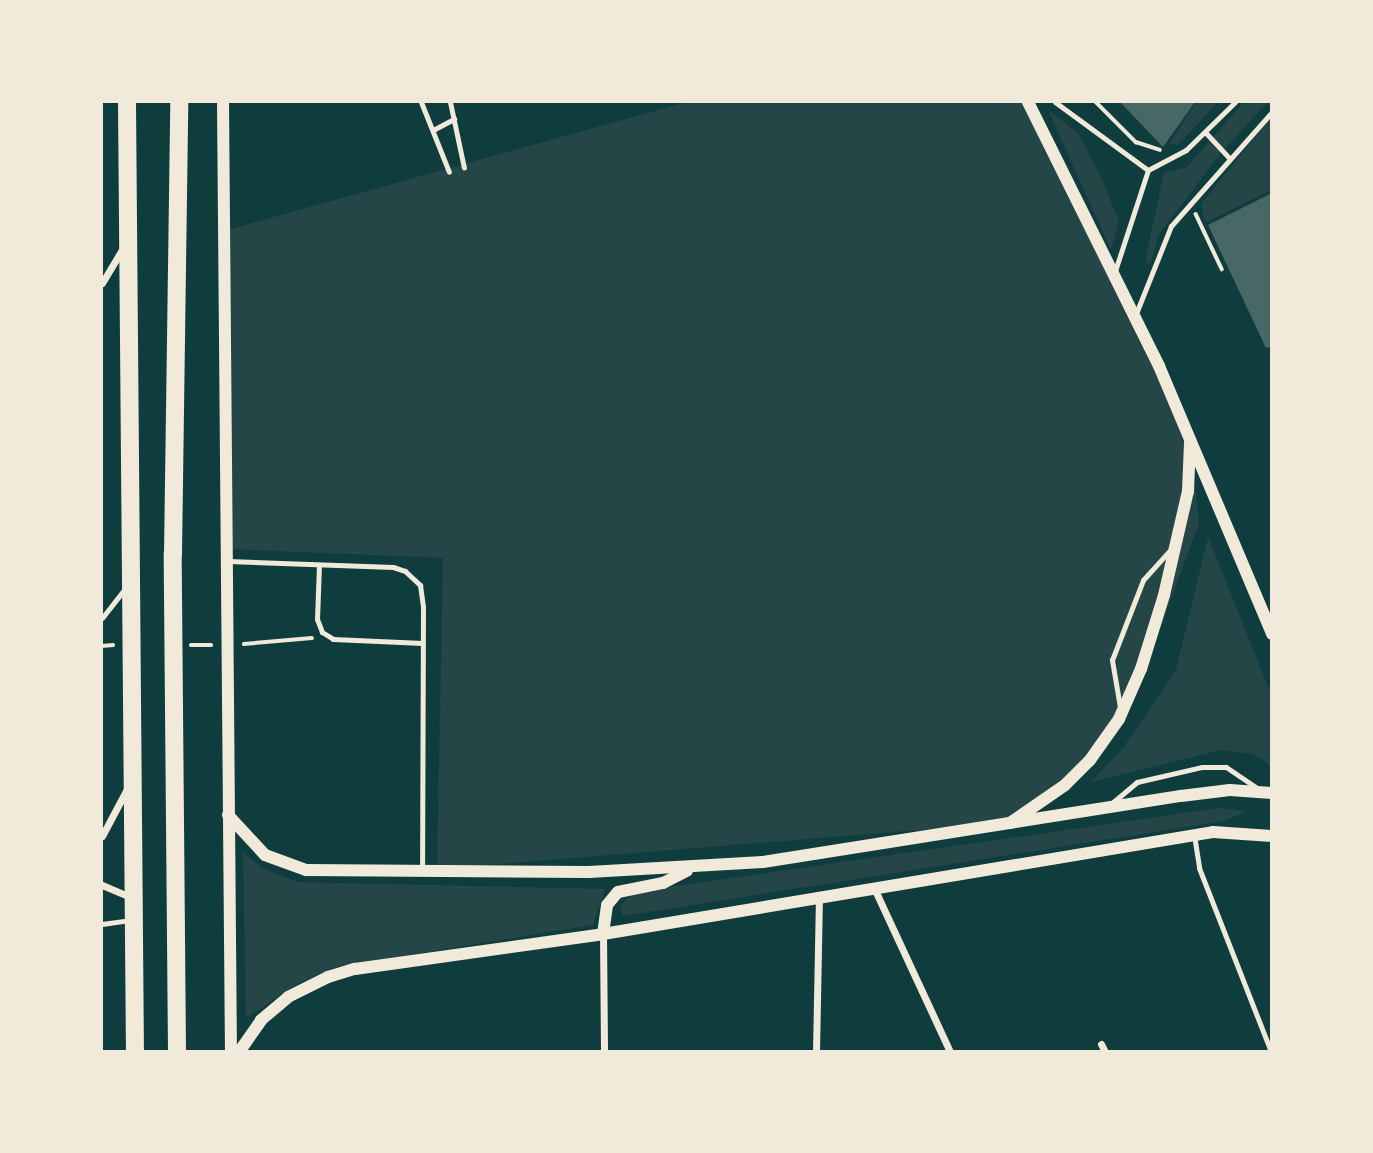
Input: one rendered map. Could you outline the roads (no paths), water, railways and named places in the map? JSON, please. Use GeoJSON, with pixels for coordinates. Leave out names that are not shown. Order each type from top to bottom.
{"type":"FeatureCollection","features":[{"type":"Feature","properties":{"kind":"highway"},"geometry":{"type":"LineString","coordinates":[[127,102],[135,1052]]}},
{"type":"Feature","properties":{"kind":"highway"},"geometry":{"type":"LineString","coordinates":[[177,1052],[173,554],[179,102]]}},
{"type":"Feature","properties":{"kind":"street"},"geometry":{"type":"LineString","coordinates":[[223,102],[231,1052]]}},
{"type":"Feature","properties":{"kind":"street"},"geometry":{"type":"LineString","coordinates":[[1028,102],[1135,317],[1191,439],[1272,634]]}},
{"type":"Feature","properties":{"kind":"street"},"geometry":{"type":"LineString","coordinates":[[102,283],[130,239]]}},
{"type":"Feature","properties":{"kind":"street"},"geometry":{"type":"LineString","coordinates":[[1005,826],[1065,785],[1108,737],[1122,712],[1141,670],[1178,542],[1188,491],[1191,439]]}},
{"type":"Feature","properties":{"kind":"street"},"geometry":{"type":"LineString","coordinates":[[102,836],[132,780]]}},
{"type":"Feature","properties":{"kind":"street"},"geometry":{"type":"LineString","coordinates":[[228,816],[265,855],[284,864],[333,872],[690,869],[1005,826],[1230,790],[1267,792]]}},
{"type":"Feature","properties":{"kind":"street"},"geometry":{"type":"LineString","coordinates":[[239,1052],[272,1009],[328,977],[378,965],[604,934],[1194,835],[1237,832],[1272,836]]}},
{"type":"Feature","properties":{"kind":"street"},"geometry":{"type":"LineString","coordinates":[[604,1052],[604,934],[607,905],[618,892],[663,883],[690,869]]}},
{"type":"Feature","properties":{"kind":"street"},"geometry":{"type":"LineString","coordinates":[[102,885],[132,898]]}},
{"type":"Feature","properties":{"kind":"street"},"geometry":{"type":"LineString","coordinates":[[874,887],[950,1052]]}},
{"type":"Feature","properties":{"kind":"street"},"geometry":{"type":"LineString","coordinates":[[816,1052],[819,897]]}},
{"type":"Feature","properties":{"kind":"lane"},"geometry":{"type":"LineString","coordinates":[[421,102],[449,172]]}},
{"type":"Feature","properties":{"kind":"lane"},"geometry":{"type":"LineString","coordinates":[[450,102],[464,168]]}},
{"type":"Feature","properties":{"kind":"lane"},"geometry":{"type":"LineString","coordinates":[[1055,102],[1148,170]]}},
{"type":"Feature","properties":{"kind":"lane"},"geometry":{"type":"LineString","coordinates":[[1114,275],[1148,170],[1173,159],[1235,102]]}},
{"type":"Feature","properties":{"kind":"lane"},"geometry":{"type":"LineString","coordinates":[[1135,317],[1161,241],[1229,158],[1272,112]]}},
{"type":"Feature","properties":{"kind":"lane"},"geometry":{"type":"LineString","coordinates":[[433,130],[454,119]]}},
{"type":"Feature","properties":{"kind":"lane"},"geometry":{"type":"LineString","coordinates":[[1205,132],[1229,158]]}},
{"type":"Feature","properties":{"kind":"lane"},"geometry":{"type":"LineString","coordinates":[[1122,712],[1112,660],[1143,580],[1178,542]]}},
{"type":"Feature","properties":{"kind":"lane"},"geometry":{"type":"LineString","coordinates":[[227,561],[393,567],[413,577],[423,595],[422,873]]}},
{"type":"Feature","properties":{"kind":"lane"},"geometry":{"type":"LineString","coordinates":[[319,565],[317,619],[322,632],[333,639],[423,643]]}},
{"type":"Feature","properties":{"kind":"lane"},"geometry":{"type":"LineString","coordinates":[[102,618],[132,581]]}},
{"type":"Feature","properties":{"kind":"lane"},"geometry":{"type":"LineString","coordinates":[[1105,809],[1137,782],[1202,767],[1226,767],[1267,792]]}},
{"type":"Feature","properties":{"kind":"lane"},"geometry":{"type":"LineString","coordinates":[[1194,835],[1199,868],[1271,1052]]}},
{"type":"Feature","properties":{"kind":"lane"},"geometry":{"type":"LineString","coordinates":[[102,924],[133,920]]}}]}
